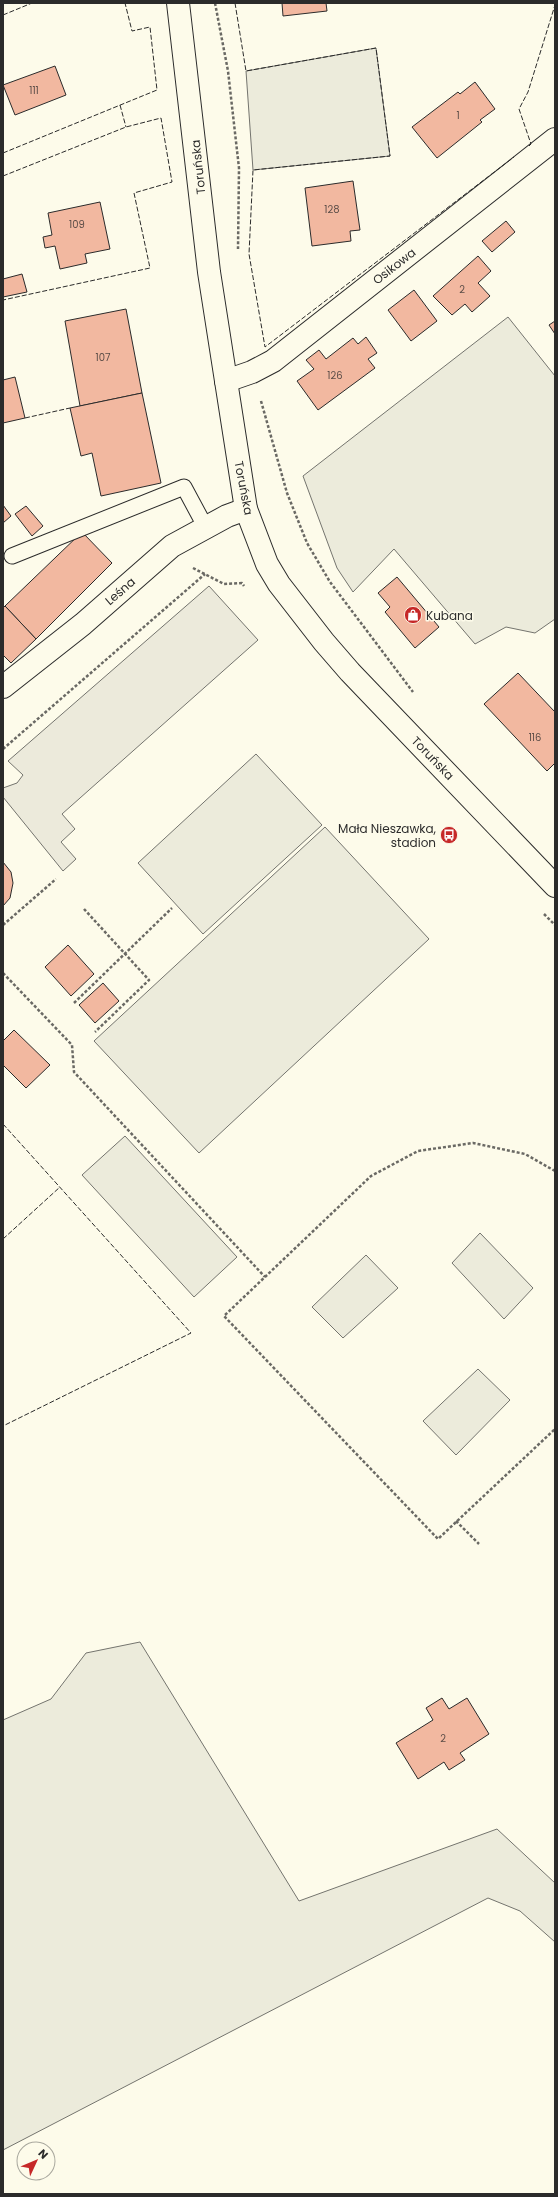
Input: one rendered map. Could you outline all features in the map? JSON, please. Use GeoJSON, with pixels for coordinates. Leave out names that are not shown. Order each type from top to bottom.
{"type":"FeatureCollection","features":[{"type":"Feature","properties":{"kind":"main road","name":"Toruńska"},"geometry":{"type":"LineString","coordinates":[[178,3],[209,272],[246,508],[267,564],[279,584],[324,642],[555,886]]}},
{"type":"Feature","properties":{"kind":"main road","name":"Osikowa"},"geometry":{"type":"LineString","coordinates":[[226,381],[252,372],[273,361],[555,139]]}},
{"type":"Feature","properties":{"kind":"main road","name":"Leśna"},"geometry":{"type":"LineString","coordinates":[[3,687],[83,624],[172,546],[246,508]]}},
{"type":"Feature","properties":{"kind":"lane"},"geometry":{"type":"LineString","coordinates":[[12,556],[184,487],[206,528]]}},
{"type":"Feature","properties":{"kind":"path"},"geometry":{"type":"LineString","coordinates":[[215,3],[228,71],[239,168]]}},
{"type":"Feature","properties":{"kind":"path"},"geometry":{"type":"LineString","coordinates":[[259,395],[288,493],[307,543],[330,582],[416,697]]}},
{"type":"Feature","properties":{"kind":"path"},"geometry":{"type":"LineString","coordinates":[[3,749],[205,574]]}},
{"type":"Feature","properties":{"kind":"path"},"geometry":{"type":"LineString","coordinates":[[3,926],[56,879]]}},
{"type":"Feature","properties":{"kind":"path"},"geometry":{"type":"LineString","coordinates":[[74,1003],[126,955],[172,908]]}},
{"type":"Feature","properties":{"kind":"path"},"geometry":{"type":"LineString","coordinates":[[84,909],[149,980],[95,1032]]}},
{"type":"Feature","properties":{"kind":"path"},"geometry":{"type":"LineString","coordinates":[[3,973],[72,1045],[74,1072],[265,1277]]}},
{"type":"Feature","properties":{"kind":"path"},"geometry":{"type":"LineString","coordinates":[[555,1171],[525,1154],[473,1143],[418,1151],[372,1176],[224,1316],[438,1539],[555,1429]]}},
{"type":"Feature","properties":{"kind":"path"},"geometry":{"type":"LineString","coordinates":[[456,1521],[479,1544]]}},
{"type":"Feature","properties":{"kind":"shaded area"},"geometry":{"type":"Polygon","coordinates":[[[376,48],[390,156],[253,170],[246,71],[376,48]]]}},
{"type":"Feature","properties":{"kind":"shaded area"},"geometry":{"type":"Polygon","coordinates":[[[508,317],[555,376],[555,619],[535,633],[506,627],[475,644],[394,549],[353,592],[337,568],[303,476],[508,317]]]}},
{"type":"Feature","properties":{"kind":"shaded area"},"geometry":{"type":"Polygon","coordinates":[[[209,586],[258,640],[62,814],[75,829],[61,842],[76,859],[63,871],[3,797],[3,788],[17,783],[23,775],[8,761],[209,586]]]}},
{"type":"Feature","properties":{"kind":"shaded area"},"geometry":{"type":"Polygon","coordinates":[[[256,754],[322,825],[203,934],[138,863],[256,754]]]}},
{"type":"Feature","properties":{"kind":"shaded area"},"geometry":{"type":"Polygon","coordinates":[[[325,827],[429,939],[199,1153],[94,1041],[325,827]]]}},
{"type":"Feature","properties":{"kind":"shaded area"},"geometry":{"type":"Polygon","coordinates":[[[125,1136],[237,1257],[194,1297],[82,1175],[125,1136]]]}},
{"type":"Feature","properties":{"kind":"shaded area"},"geometry":{"type":"Polygon","coordinates":[[[480,1233],[533,1288],[504,1319],[452,1263],[480,1233]]]}},
{"type":"Feature","properties":{"kind":"shaded area"},"geometry":{"type":"Polygon","coordinates":[[[366,1255],[398,1288],[343,1338],[312,1307],[366,1255]]]}},
{"type":"Feature","properties":{"kind":"shaded area"},"geometry":{"type":"Polygon","coordinates":[[[478,1369],[510,1400],[456,1455],[423,1421],[478,1369]]]}},
{"type":"Feature","properties":{"kind":"shaded area"},"geometry":{"type":"Polygon","coordinates":[[[140,1642],[299,1901],[497,1829],[555,1883],[555,1942],[520,1911],[488,1898],[20,2141],[16,2141],[16,2143],[3,2150],[3,1720],[51,1699],[86,1653],[140,1642]]]}},
{"type":"Feature","properties":{"kind":"building"},"geometry":{"type":"Polygon","coordinates":[[[282,3],[326,3],[327,11],[283,16],[282,3]]]}},
{"type":"Feature","properties":{"kind":"building"},"geometry":{"type":"Polygon","coordinates":[[[55,66],[66,95],[15,115],[3,85],[55,66]]]}},
{"type":"Feature","properties":{"kind":"building"},"geometry":{"type":"Polygon","coordinates":[[[475,82],[495,109],[480,120],[482,122],[437,158],[412,127],[458,92],[460,94],[475,82]]]}},
{"type":"Feature","properties":{"kind":"building"},"geometry":{"type":"Polygon","coordinates":[[[353,181],[360,230],[350,231],[351,241],[312,246],[305,188],[353,181]]]}},
{"type":"Feature","properties":{"kind":"building"},"geometry":{"type":"Polygon","coordinates":[[[100,202],[110,249],[85,254],[87,263],[60,269],[55,246],[45,248],[43,237],[52,235],[48,213],[100,202]]]}},
{"type":"Feature","properties":{"kind":"building"},"geometry":{"type":"Polygon","coordinates":[[[506,221],[515,232],[492,252],[482,241],[506,221]]]}},
{"type":"Feature","properties":{"kind":"building"},"geometry":{"type":"Polygon","coordinates":[[[478,256],[491,271],[478,283],[490,296],[472,312],[465,304],[452,315],[433,296],[478,256]]]}},
{"type":"Feature","properties":{"kind":"building"},"geometry":{"type":"Polygon","coordinates":[[[22,274],[27,292],[3,297],[3,279],[22,274]]]}},
{"type":"Feature","properties":{"kind":"building"},"geometry":{"type":"Polygon","coordinates":[[[414,290],[437,321],[411,341],[388,310],[414,290]]]}},
{"type":"Feature","properties":{"kind":"building"},"geometry":{"type":"Polygon","coordinates":[[[126,309],[142,393],[80,406],[65,321],[126,309]]]}},
{"type":"Feature","properties":{"kind":"building"},"geometry":{"type":"Polygon","coordinates":[[[555,321],[555,334],[549,325],[555,321]]]}},
{"type":"Feature","properties":{"kind":"building"},"geometry":{"type":"Polygon","coordinates":[[[366,337],[377,353],[368,359],[375,368],[318,410],[297,381],[314,369],[306,360],[319,350],[326,359],[353,338],[358,344],[366,337]]]}},
{"type":"Feature","properties":{"kind":"building"},"geometry":{"type":"Polygon","coordinates":[[[15,377],[25,418],[3,423],[3,380],[15,377]]]}},
{"type":"Feature","properties":{"kind":"building"},"geometry":{"type":"Polygon","coordinates":[[[142,393],[161,483],[101,496],[92,453],[81,456],[70,408],[142,393]]]}},
{"type":"Feature","properties":{"kind":"building"},"geometry":{"type":"Polygon","coordinates":[[[3,505],[11,516],[3,523],[3,505]]]}},
{"type":"Feature","properties":{"kind":"building"},"geometry":{"type":"Polygon","coordinates":[[[26,506],[43,526],[32,536],[15,514],[26,506]]]}},
{"type":"Feature","properties":{"kind":"building"},"geometry":{"type":"Polygon","coordinates":[[[82,532],[112,563],[36,639],[5,606],[82,532]]]}},
{"type":"Feature","properties":{"kind":"building"},"geometry":{"type":"Polygon","coordinates":[[[397,577],[439,627],[415,648],[385,612],[390,607],[378,593],[397,577]]]}},
{"type":"Feature","properties":{"kind":"building"},"geometry":{"type":"Polygon","coordinates":[[[5,606],[36,639],[11,663],[3,655],[3,608],[5,606]]]}},
{"type":"Feature","properties":{"kind":"building"},"geometry":{"type":"Polygon","coordinates":[[[518,673],[555,712],[555,763],[547,771],[484,704],[518,673]]]}},
{"type":"Feature","properties":{"kind":"building"},"geometry":{"type":"Polygon","coordinates":[[[3,862],[11,872],[13,883],[10,898],[3,906],[3,862]]]}},
{"type":"Feature","properties":{"kind":"building"},"geometry":{"type":"Polygon","coordinates":[[[68,945],[94,974],[71,996],[45,967],[68,945]]]}},
{"type":"Feature","properties":{"kind":"building"},"geometry":{"type":"Polygon","coordinates":[[[103,983],[119,1001],[95,1023],[79,1005],[103,983]]]}},
{"type":"Feature","properties":{"kind":"building"},"geometry":{"type":"Polygon","coordinates":[[[14,1030],[50,1065],[26,1088],[3,1065],[3,1041],[14,1030]]]}},
{"type":"Feature","properties":{"kind":"building"},"geometry":{"type":"Polygon","coordinates":[[[442,1698],[449,1709],[467,1698],[489,1734],[460,1753],[465,1760],[449,1770],[444,1762],[418,1779],[396,1743],[433,1720],[426,1708],[442,1698]]]}},
{"type":"Feature","properties":{"kind":"fence"},"geometry":{"type":"LineString","coordinates":[[3,15],[32,3]]}},
{"type":"Feature","properties":{"kind":"fence"},"geometry":{"type":"LineString","coordinates":[[3,153],[157,90],[150,27],[132,31],[125,3]]}},
{"type":"Feature","properties":{"kind":"fence"},"geometry":{"type":"LineString","coordinates":[[235,3],[246,71],[376,48],[390,156],[253,170],[249,254],[265,347],[514,157]]}},
{"type":"Feature","properties":{"kind":"fence"},"geometry":{"type":"LineString","coordinates":[[529,146],[531,144],[519,109],[528,92],[555,5]]}},
{"type":"Feature","properties":{"kind":"fence"},"geometry":{"type":"LineString","coordinates":[[120,105],[126,127]]}},
{"type":"Feature","properties":{"kind":"fence"},"geometry":{"type":"LineString","coordinates":[[3,176],[126,127],[161,118],[172,182],[134,193],[150,268],[3,300]]}},
{"type":"Feature","properties":{"kind":"fence"},"geometry":{"type":"LineString","coordinates":[[25,418],[70,408]]}},
{"type":"Feature","properties":{"kind":"fence"},"geometry":{"type":"LineString","coordinates":[[3,1124],[191,1333],[3,1426]]}},
{"type":"Feature","properties":{"kind":"fence"},"geometry":{"type":"LineString","coordinates":[[3,1239],[60,1187]]}},
{"type":"Feature","properties":{"kind":"place","name":"Kubana"},"geometry":{"type":"Point","coordinates":[413,615]}},
{"type":"Feature","properties":{"kind":"place","name":"Mała Nieszawka, stadion"},"geometry":{"type":"Point","coordinates":[449,835]}}]}
